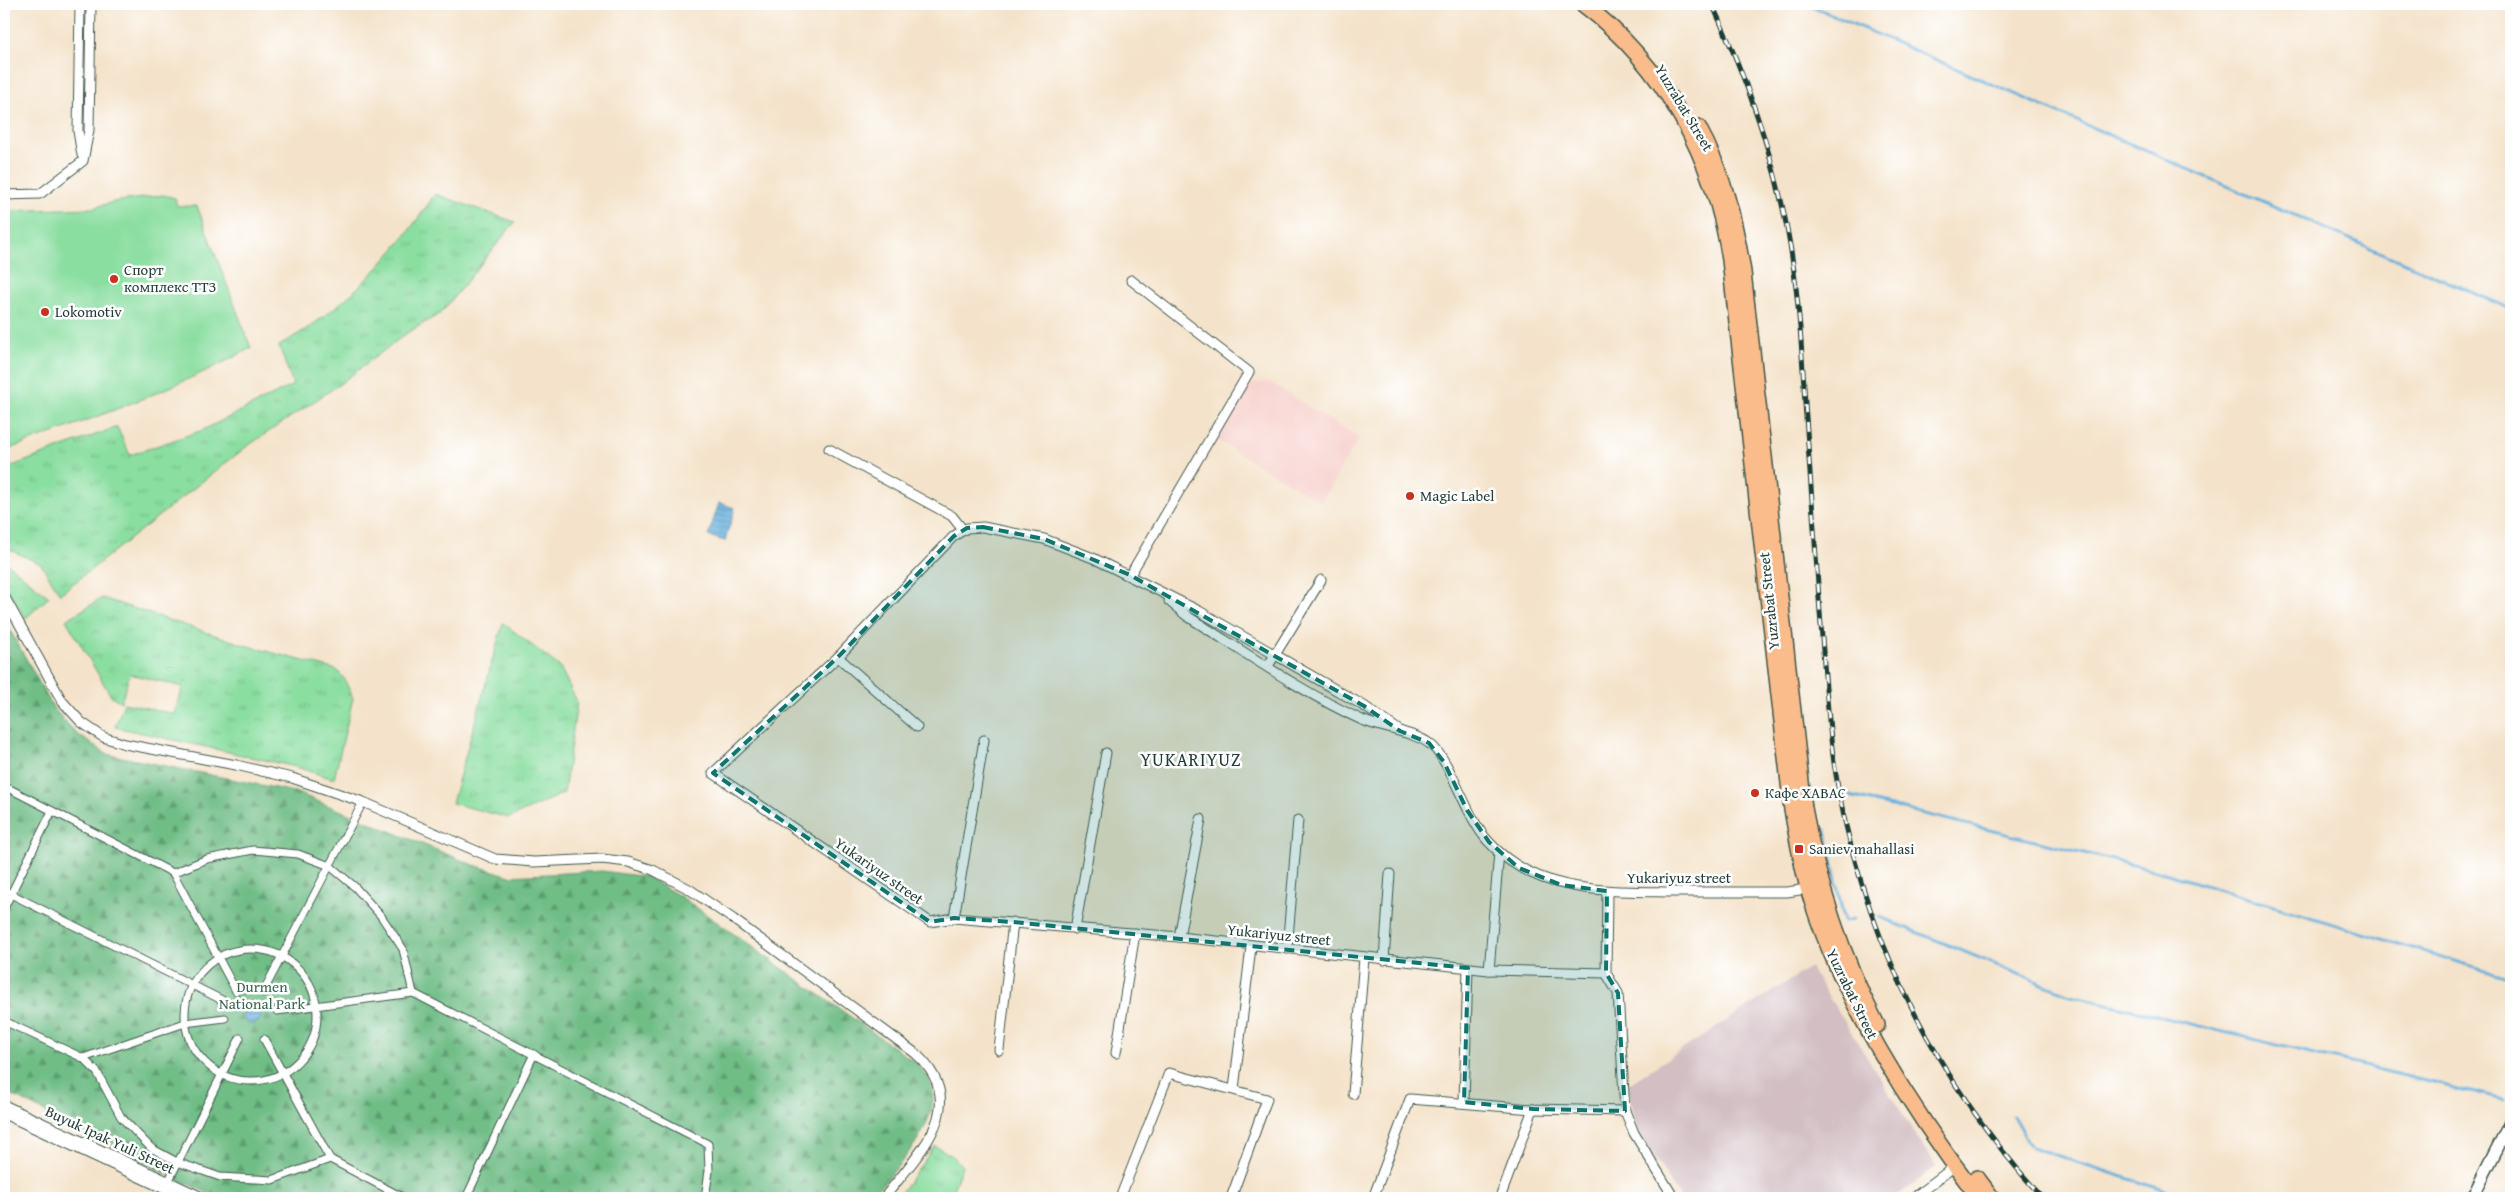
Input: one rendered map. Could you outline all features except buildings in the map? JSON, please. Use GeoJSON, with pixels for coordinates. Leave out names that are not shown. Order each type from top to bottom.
{"type":"FeatureCollection","features":[{"type":"Feature","properties":{"kind":"main road","name":"Yuzrabat Street"},"geometry":{"type":"LineString","coordinates":[[1583,4],[1629,46],[1672,100],[1704,161],[1722,216],[1730,260],[1790,739],[1804,808],[1814,888],[1825,938],[1854,1002],[1896,1076],[1955,1166],[1979,1198]]}},
{"type":"Feature","properties":{"kind":"main road","name":"Yuzrabat Street"},"geometry":{"type":"LineString","coordinates":[[1600,4],[1639,41],[1669,78],[1708,145],[1728,200],[1743,272],[1790,739]]}},
{"type":"Feature","properties":{"kind":"main road","name":"Yuzrabat Street"},"geometry":{"type":"LineString","coordinates":[[1814,888],[1876,1023],[1939,1125],[1992,1198]]}},
{"type":"Feature","properties":{"kind":"street"},"geometry":{"type":"LineString","coordinates":[[80,4],[78,131],[83,161]]}},
{"type":"Feature","properties":{"kind":"street"},"geometry":{"type":"LineString","coordinates":[[4,195],[40,194],[83,161],[89,130],[91,4]]}},
{"type":"Feature","properties":{"kind":"street"},"geometry":{"type":"LineString","coordinates":[[1130,280],[1250,372],[1130,575]]}},
{"type":"Feature","properties":{"kind":"street"},"geometry":{"type":"LineString","coordinates":[[829,449],[952,516],[963,530]]}},
{"type":"Feature","properties":{"kind":"street","name":"Yukariyuz street"},"geometry":{"type":"LineString","coordinates":[[1400,731],[1364,706],[1198,611],[1158,592],[1130,575],[1044,539],[984,527],[963,530],[954,536],[838,657],[713,773],[928,922],[954,918],[1013,922],[1179,937],[1251,947],[1489,970],[1606,973]]}},
{"type":"Feature","properties":{"kind":"street"},"geometry":{"type":"LineString","coordinates":[[1268,666],[1321,580]]}},
{"type":"Feature","properties":{"kind":"street","name":"Yukariyuz street"},"geometry":{"type":"LineString","coordinates":[[1158,592],[1187,616],[1268,666],[1363,720],[1400,731],[1429,744],[1444,762],[1479,830],[1519,868],[1544,880],[1561,885],[1607,891],[1787,892],[1814,888]]}},
{"type":"Feature","properties":{"kind":"street"},"geometry":{"type":"LineString","coordinates":[[4,596],[62,701],[75,716],[95,733],[125,744],[236,764],[292,778],[363,802],[495,859],[534,862],[602,859],[628,862],[653,870],[689,889],[733,919],[915,1053],[931,1068],[938,1079],[942,1098],[942,1111],[932,1134],[884,1198]]}},
{"type":"Feature","properties":{"kind":"street"},"geometry":{"type":"LineString","coordinates":[[838,657],[917,727]]}},
{"type":"Feature","properties":{"kind":"street"},"geometry":{"type":"LineString","coordinates":[[954,918],[984,740]]}},
{"type":"Feature","properties":{"kind":"street"},"geometry":{"type":"LineString","coordinates":[[1075,929],[1106,753]]}},
{"type":"Feature","properties":{"kind":"street"},"geometry":{"type":"LineString","coordinates":[[4,786],[173,873],[236,991]]}},
{"type":"Feature","properties":{"kind":"street"},"geometry":{"type":"LineString","coordinates":[[263,992],[363,802]]}},
{"type":"Feature","properties":{"kind":"street"},"geometry":{"type":"LineString","coordinates":[[4,908],[52,811]]}},
{"type":"Feature","properties":{"kind":"street"},"geometry":{"type":"LineString","coordinates":[[1179,937],[1201,820]]}},
{"type":"Feature","properties":{"kind":"street"},"geometry":{"type":"LineString","coordinates":[[1287,949],[1298,820]]}},
{"type":"Feature","properties":{"kind":"street"},"geometry":{"type":"LineString","coordinates":[[173,873],[206,859],[253,850],[298,854],[330,866],[355,887],[380,916],[403,949],[413,993]]}},
{"type":"Feature","properties":{"kind":"street"},"geometry":{"type":"LineString","coordinates":[[1489,970],[1500,852]]}},
{"type":"Feature","properties":{"kind":"street"},"geometry":{"type":"LineString","coordinates":[[1384,960],[1390,874]]}},
{"type":"Feature","properties":{"kind":"street"},"geometry":{"type":"LineString","coordinates":[[1607,891],[1606,973],[1618,993],[1625,1111],[1634,1132],[1674,1198]]}},
{"type":"Feature","properties":{"kind":"street"},"geometry":{"type":"LineString","coordinates":[[11,894],[228,1003]]}},
{"type":"Feature","properties":{"kind":"street"},"geometry":{"type":"LineString","coordinates":[[999,1050],[1013,922]]}},
{"type":"Feature","properties":{"kind":"street"},"geometry":{"type":"LineString","coordinates":[[1116,1053],[1135,933]]}},
{"type":"Feature","properties":{"kind":"street"},"geometry":{"type":"LineString","coordinates":[[1234,1089],[1251,947]]}},
{"type":"Feature","properties":{"kind":"street"},"geometry":{"type":"LineString","coordinates":[[241,948],[262,949],[282,955],[291,961],[308,980],[318,1006],[316,1032],[305,1054],[283,1074],[262,1081],[236,1080],[212,1069],[195,1051],[185,1023],[185,1003],[191,985],[197,975],[219,956],[241,948]]}},
{"type":"Feature","properties":{"kind":"street"},"geometry":{"type":"LineString","coordinates":[[1353,1094],[1364,958]]}},
{"type":"Feature","properties":{"kind":"street"},"geometry":{"type":"LineString","coordinates":[[1464,1102],[1468,968]]}},
{"type":"Feature","properties":{"kind":"street"},"geometry":{"type":"LineString","coordinates":[[277,1011],[413,993],[708,1144],[709,1172],[705,1198]]}},
{"type":"Feature","properties":{"kind":"street"},"geometry":{"type":"LineString","coordinates":[[83,1058],[185,1023],[225,1018]]}},
{"type":"Feature","properties":{"kind":"street"},"geometry":{"type":"LineString","coordinates":[[4,1021],[83,1058],[97,1072],[121,1117],[151,1148],[177,1162],[220,1177],[272,1180],[330,1159]]}},
{"type":"Feature","properties":{"kind":"street"},"geometry":{"type":"LineString","coordinates":[[166,1186],[240,1038]]}},
{"type":"Feature","properties":{"kind":"street"},"geometry":{"type":"LineString","coordinates":[[264,1039],[330,1159],[404,1198]]}},
{"type":"Feature","properties":{"kind":"street"},"geometry":{"type":"LineString","coordinates":[[466,1198],[534,1054]]}},
{"type":"Feature","properties":{"kind":"street"},"geometry":{"type":"LineString","coordinates":[[1120,1198],[1168,1073],[1267,1099],[1231,1198]]}},
{"type":"Feature","properties":{"kind":"street"},"geometry":{"type":"LineString","coordinates":[[1373,1198],[1410,1099],[1534,1109],[1625,1111]]}},
{"type":"Feature","properties":{"kind":"street","name":"Buyuk Ipak Yuli Street"},"geometry":{"type":"LineString","coordinates":[[4,1105],[166,1186],[184,1198]]}},
{"type":"Feature","properties":{"kind":"street"},"geometry":{"type":"LineString","coordinates":[[1500,1198],[1534,1109]]}},
{"type":"Feature","properties":{"kind":"street","name":"Buyuk Ipak Yuli Street"},"geometry":{"type":"LineString","coordinates":[[4,1114],[166,1186],[204,1198]]}},
{"type":"Feature","properties":{"kind":"street"},"geometry":{"type":"LineString","coordinates":[[2472,1198],[2511,1121]]}},
{"type":"Feature","properties":{"kind":"street"},"geometry":{"type":"LineString","coordinates":[[1913,1198],[1955,1166]]}},
{"type":"Feature","properties":{"kind":"highlighted area"},"geometry":{"type":"Polygon","coordinates":[[[983,527],[1044,539],[1130,575],[1364,706],[1400,731],[1429,743],[1444,762],[1467,810],[1489,842],[1519,868],[1561,885],[1607,891],[1606,973],[1618,993],[1625,1111],[1533,1109],[1464,1102],[1468,968],[1013,922],[954,918],[930,922],[713,773],[838,657],[954,536],[967,528],[983,527]]]}},
{"type":"Feature","properties":{"kind":"shaded area"},"geometry":{"type":"Polygon","coordinates":[[[1269,382],[1359,438],[1321,502],[1217,440],[1240,396],[1247,388],[1255,383],[1269,382]]]}},
{"type":"Feature","properties":{"kind":"shaded area"},"geometry":{"type":"Polygon","coordinates":[[[1810,967],[1936,1167],[1901,1193],[1888,1198],[1681,1198],[1636,1128],[1627,1085],[1810,967]]]}},
{"type":"Feature","properties":{"kind":"green space"},"geometry":{"type":"Polygon","coordinates":[[[435,194],[515,222],[441,313],[407,333],[337,386],[246,447],[60,594],[41,564],[4,547],[4,469],[117,427],[130,455],[203,430],[293,385],[279,346],[321,318],[358,288],[399,243],[435,194]]]}},
{"type":"Feature","properties":{"kind":"green space","name":"Спорт комплекс ТТЗ"},"geometry":{"type":"Polygon","coordinates":[[[163,195],[175,198],[177,206],[197,206],[251,348],[160,391],[4,451],[4,211],[93,208],[113,202],[163,195]]]}},
{"type":"Feature","properties":{"kind":"green space"},"geometry":{"type":"Polygon","coordinates":[[[4,561],[49,597],[26,618],[4,584],[4,561]]]}},
{"type":"Feature","properties":{"kind":"green space"},"geometry":{"type":"Polygon","coordinates":[[[102,598],[248,646],[337,670],[345,680],[353,698],[334,779],[296,767],[115,727],[124,703],[175,714],[183,687],[130,674],[121,702],[111,696],[66,620],[102,598]]]}},
{"type":"Feature","properties":{"kind":"green space","name":"Durmen National Park"},"geometry":{"type":"Polygon","coordinates":[[[4,619],[54,709],[77,734],[107,754],[295,792],[471,864],[510,876],[602,871],[647,877],[680,896],[916,1063],[929,1079],[933,1097],[931,1112],[915,1144],[870,1198],[220,1198],[176,1179],[4,1091],[4,619]]]}},
{"type":"Feature","properties":{"kind":"green space"},"geometry":{"type":"Polygon","coordinates":[[[503,623],[560,667],[577,702],[564,793],[509,818],[452,803],[503,623]]]}},
{"type":"Feature","properties":{"kind":"green space"},"geometry":{"type":"Polygon","coordinates":[[[935,1146],[954,1157],[962,1166],[950,1198],[897,1198],[935,1146]]]}},
{"type":"Feature","properties":{"kind":"water"},"geometry":{"type":"Polygon","coordinates":[[[719,503],[735,508],[725,541],[708,536],[719,503]]]}},
{"type":"Feature","properties":{"kind":"water"},"geometry":{"type":"Polygon","coordinates":[[[252,1006],[258,1009],[261,1015],[258,1021],[252,1024],[246,1021],[243,1015],[246,1009],[252,1006]]]}},
{"type":"Feature","properties":{"kind":"waterway"},"geometry":{"type":"LineString","coordinates":[[1807,4],[2511,309]]}},
{"type":"Feature","properties":{"kind":"waterway"},"geometry":{"type":"LineString","coordinates":[[1850,796],[2158,871],[2511,978]]}},
{"type":"Feature","properties":{"kind":"waterway"},"geometry":{"type":"LineString","coordinates":[[1826,830],[1844,921],[1853,919]]}},
{"type":"Feature","properties":{"kind":"waterway"},"geometry":{"type":"LineString","coordinates":[[1880,917],[2067,994],[2504,1100]]}},
{"type":"Feature","properties":{"kind":"waterway"},"geometry":{"type":"LineString","coordinates":[[2013,1116],[2031,1147],[2176,1194],[2199,1198]]}},
{"type":"Feature","properties":{"kind":"railway"},"geometry":{"type":"LineString","coordinates":[[1712,4],[1750,94],[1770,155],[1791,251],[1800,327],[1829,725],[1845,823],[1861,882],[1882,940],[1906,996],[1935,1051],[1967,1102],[2003,1152],[2043,1198]]}},
{"type":"Feature","properties":{"kind":"place","name":"Спорт комплекс ТТЗ"},"geometry":{"type":"Point","coordinates":[114,279]}},
{"type":"Feature","properties":{"kind":"place","name":"Lokomotiv"},"geometry":{"type":"Point","coordinates":[45,312]}},
{"type":"Feature","properties":{"kind":"place","name":"Magic Label"},"geometry":{"type":"Point","coordinates":[1410,496]}},
{"type":"Feature","properties":{"kind":"place","name":"Кафе ХАВАС"},"geometry":{"type":"Point","coordinates":[1755,793]}},
{"type":"Feature","properties":{"kind":"place","name":"Saniev mahallasi"},"geometry":{"type":"Point","coordinates":[1799,849]}},
{"type":"Feature","properties":{"kind":"district","name":"YUKARIYUZ"},"geometry":{"type":"Point","coordinates":[1191,760]}}]}
